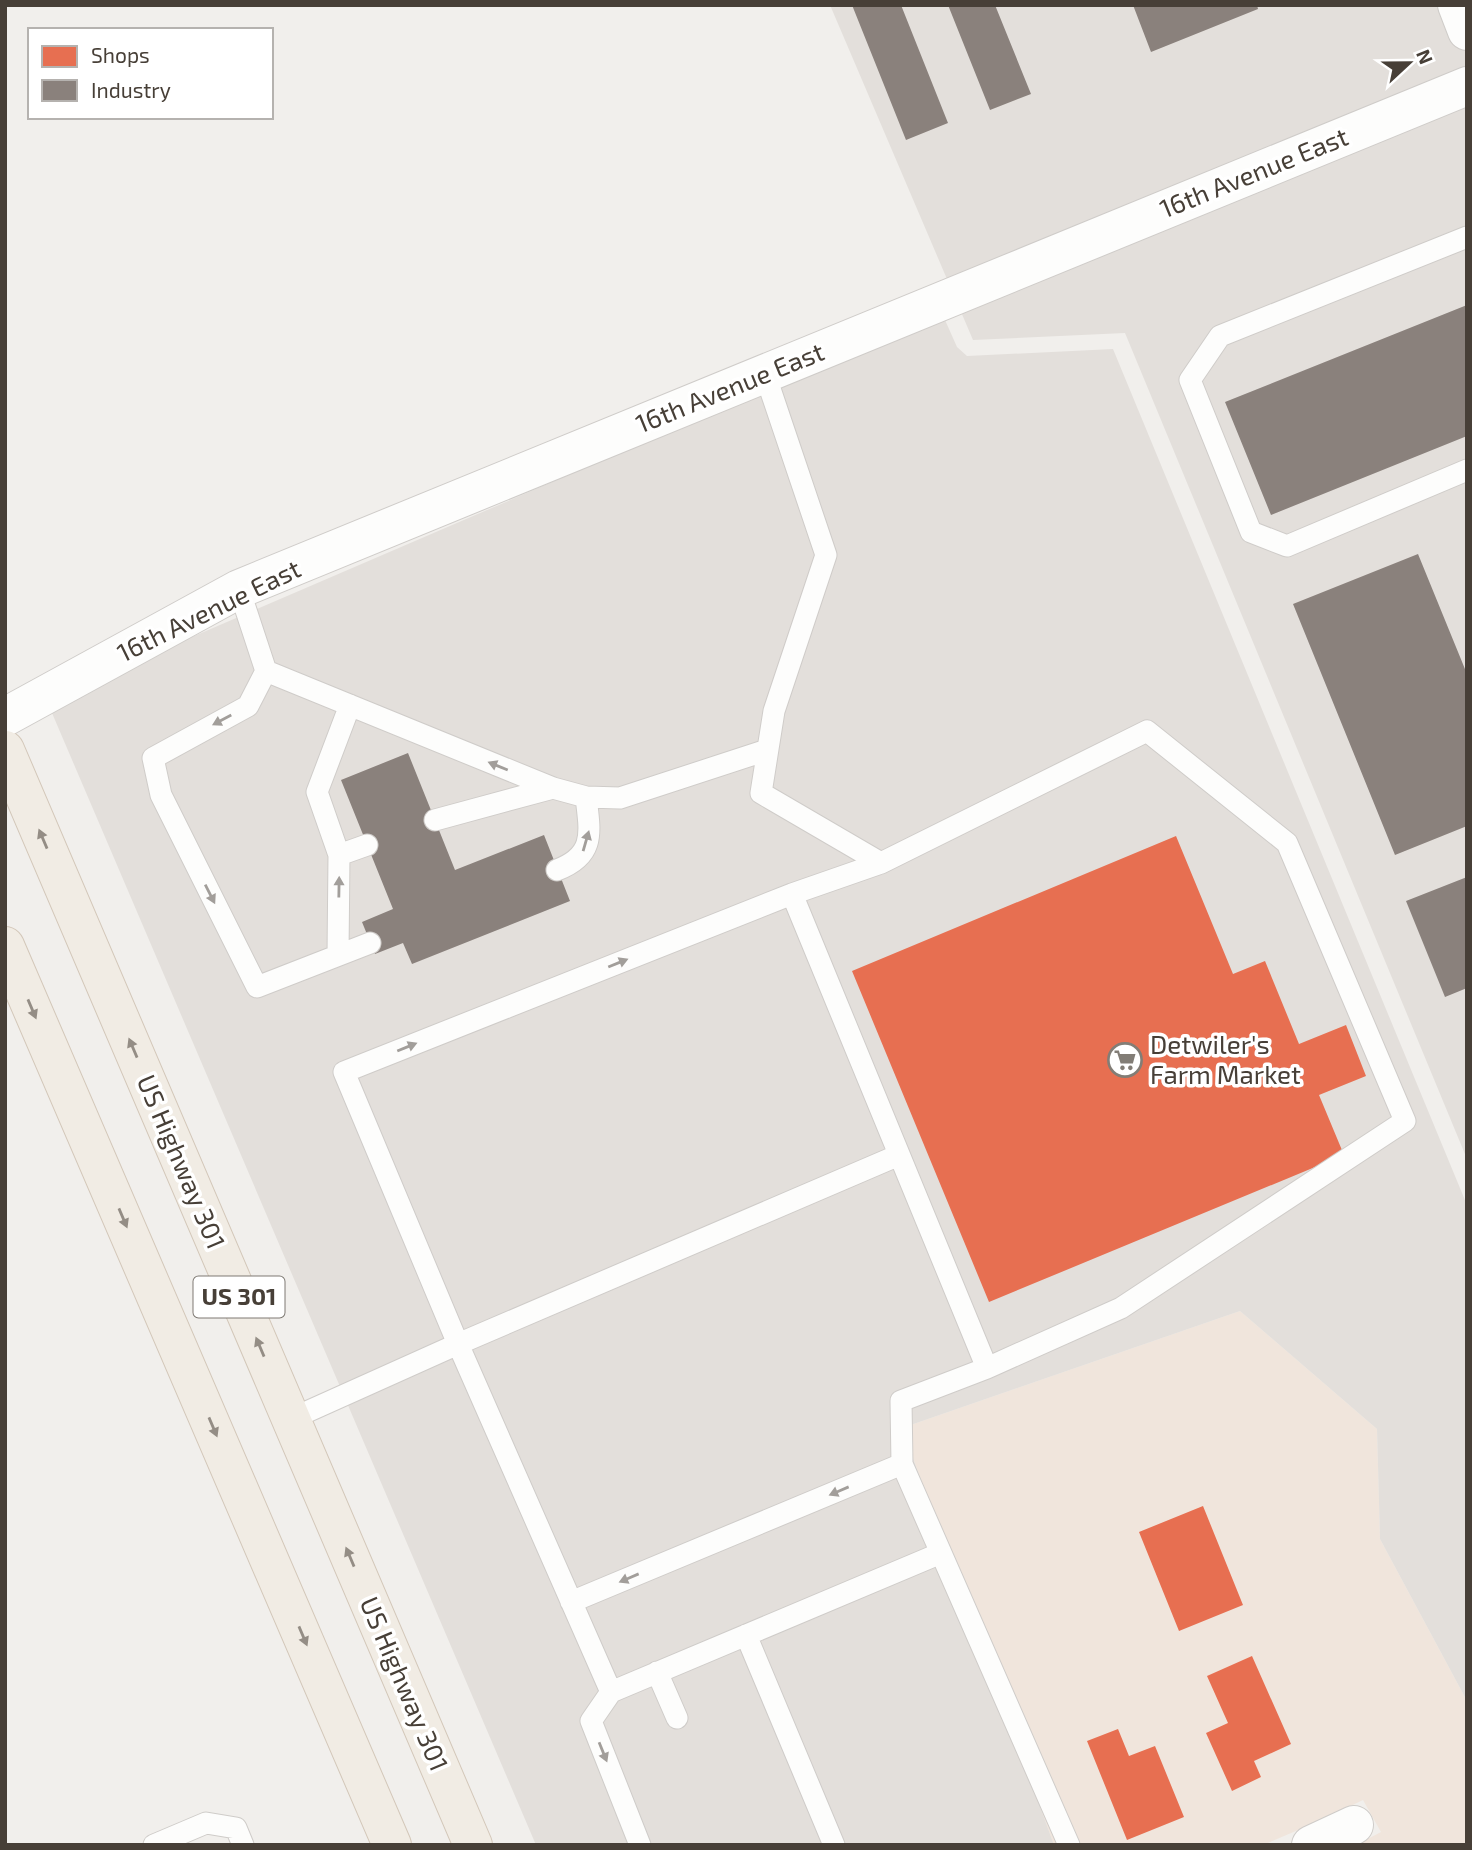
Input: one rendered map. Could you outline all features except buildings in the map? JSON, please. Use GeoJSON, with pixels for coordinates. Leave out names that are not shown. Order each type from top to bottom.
{"type":"FeatureCollection","features":[{"type":"Feature","properties":{"kind":"main road","name":"US Highway 301"},"geometry":{"type":"LineString","coordinates":[[5,750],[473,1845]]}},
{"type":"Feature","properties":{"kind":"main road","name":"US 301"},"geometry":{"type":"LineString","coordinates":[[5,946],[392,1845]]}},
{"type":"Feature","properties":{"kind":"street"},"geometry":{"type":"LineString","coordinates":[[1457,5],[1467,31]]}},
{"type":"Feature","properties":{"kind":"street","name":"16th Avenue East"},"geometry":{"type":"LineString","coordinates":[[5,717],[239,589],[1467,86]]}},
{"type":"Feature","properties":{"kind":"street"},"geometry":{"type":"LineString","coordinates":[[1311,1845],[1354,1825]]}},
{"type":"Feature","properties":{"kind":"lane"},"geometry":{"type":"LineString","coordinates":[[1467,237],[1220,336],[1190,380],[1251,532],[1287,546],[1467,470]]}},
{"type":"Feature","properties":{"kind":"lane"},"geometry":{"type":"LineString","coordinates":[[765,374],[826,555],[774,711],[761,793],[881,863]]}},
{"type":"Feature","properties":{"kind":"lane"},"geometry":{"type":"LineString","coordinates":[[239,589],[266,671],[248,706],[153,758],[161,795],[257,987],[370,943]]}},
{"type":"Feature","properties":{"kind":"lane"},"geometry":{"type":"LineString","coordinates":[[266,671],[553,788],[586,797],[620,798],[767,750]]}},
{"type":"Feature","properties":{"kind":"lane"},"geometry":{"type":"LineString","coordinates":[[338,956],[339,855],[317,792],[350,705]]}},
{"type":"Feature","properties":{"kind":"lane"},"geometry":{"type":"LineString","coordinates":[[611,1692],[458,1344],[344,1072],[792,894],[881,863],[1147,731],[1287,843],[1405,1121],[1121,1308],[987,1368],[901,1401],[902,1464],[1069,1845]]}},
{"type":"Feature","properties":{"kind":"lane"},"geometry":{"type":"LineString","coordinates":[[435,820],[553,788]]}},
{"type":"Feature","properties":{"kind":"lane"},"geometry":{"type":"LineString","coordinates":[[557,870],[575,863],[584,851],[590,832],[586,797]]}},
{"type":"Feature","properties":{"kind":"lane"},"geometry":{"type":"LineString","coordinates":[[339,855],[367,845]]}},
{"type":"Feature","properties":{"kind":"lane"},"geometry":{"type":"LineString","coordinates":[[792,894],[987,1368]]}},
{"type":"Feature","properties":{"kind":"lane"},"geometry":{"type":"LineString","coordinates":[[291,1419],[458,1344],[899,1155]]}},
{"type":"Feature","properties":{"kind":"lane"},"geometry":{"type":"LineString","coordinates":[[571,1602],[902,1464]]}},
{"type":"Feature","properties":{"kind":"lane"},"geometry":{"type":"LineString","coordinates":[[640,1845],[591,1721],[611,1692],[941,1553]]}},
{"type":"Feature","properties":{"kind":"lane"},"geometry":{"type":"LineString","coordinates":[[746,1635],[834,1845]]}},
{"type":"Feature","properties":{"kind":"lane"},"geometry":{"type":"LineString","coordinates":[[657,1672],[677,1718]]}},
{"type":"Feature","properties":{"kind":"lane"},"geometry":{"type":"LineString","coordinates":[[155,1845],[206,1823],[236,1828],[243,1845]]}},
{"type":"Feature","properties":{"kind":"shaded area"},"geometry":{"type":"Polygon","coordinates":[[[830,5],[1467,5],[1467,1159],[1125,333],[973,340],[830,5]]]}},
{"type":"Feature","properties":{"kind":"shaded area"},"geometry":{"type":"Polygon","coordinates":[[[945,320],[957,347],[967,356],[1113,349],[1467,1205],[1467,1701],[1380,1539],[1377,1429],[1240,1311],[902,1428],[1054,1845],[536,1845],[52,713],[185,640],[580,470],[945,320]]]}},
{"type":"Feature","properties":{"kind":"shaded area"},"geometry":{"type":"Polygon","coordinates":[[[1240,1311],[1377,1429],[1380,1539],[1467,1701],[1467,1845],[1356,1845],[1381,1832],[1363,1800],[1263,1845],[1054,1845],[902,1428],[1240,1311]]]}},
{"type":"Feature","properties":{"kind":"place","name":"Detwiler's Farm Market"},"geometry":{"type":"Point","coordinates":[1125,1060]}}]}
